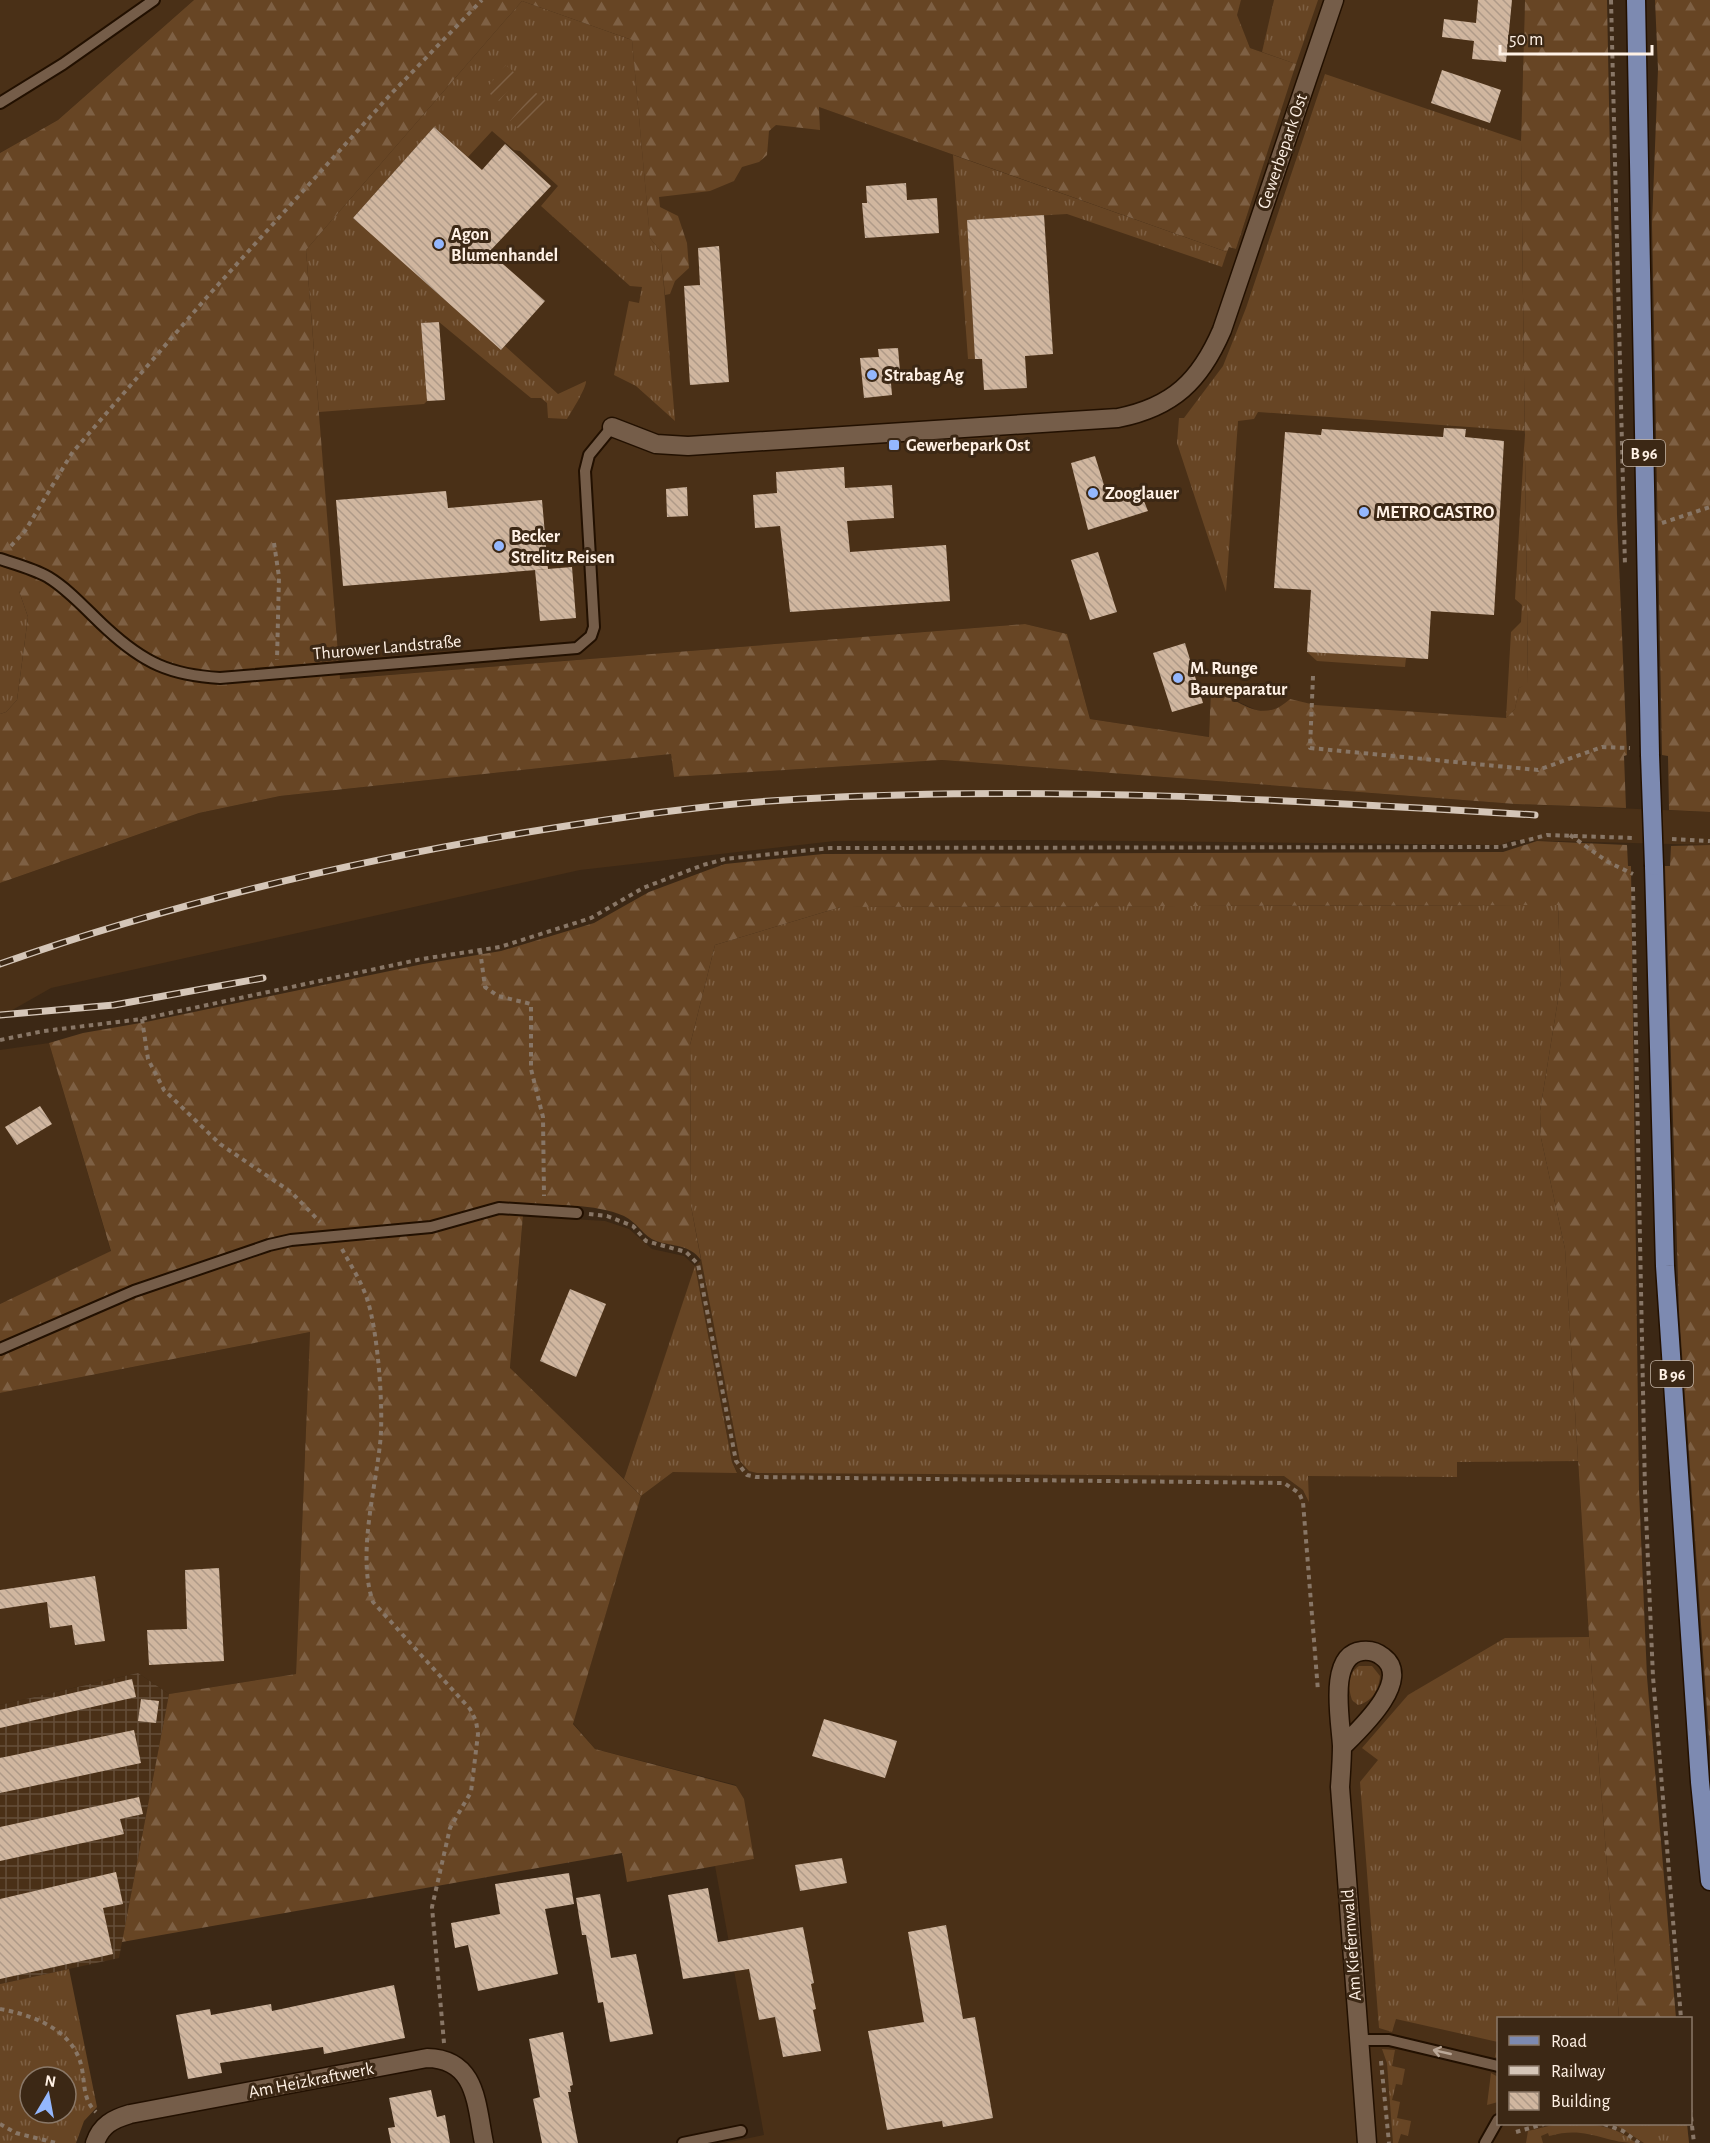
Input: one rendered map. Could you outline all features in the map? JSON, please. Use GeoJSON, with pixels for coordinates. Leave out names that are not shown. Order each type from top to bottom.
{"type":"FeatureCollection","features":[{"type":"Feature","properties":{"kind":"main road","name":"B 96"},"geometry":{"type":"LineString","coordinates":[[1636,0],[1650,755],[1666,1278],[1700,1782],[1710,1881]]}},
{"type":"Feature","properties":{"kind":"street","name":"Gewerbepark Ost"},"geometry":{"type":"LineString","coordinates":[[612,427],[656,444],[688,446],[1118,418],[1152,409],[1171,399],[1200,371],[1221,330],[1334,0]]}},
{"type":"Feature","properties":{"kind":"street","name":"Am Kiefernwald"},"geometry":{"type":"LineString","coordinates":[[1342,1747],[1372,1717],[1387,1694],[1392,1681],[1387,1659],[1378,1653],[1355,1652],[1346,1659],[1340,1672],[1339,1700],[1342,1747],[1340,1787],[1367,2039],[1367,2143]]}},
{"type":"Feature","properties":{"kind":"street","name":"Am Heizkraftwerk"},"geometry":{"type":"LineString","coordinates":[[108,2123],[130,2114],[427,2058],[442,2059]]}},
{"type":"Feature","properties":{"kind":"street"},"geometry":{"type":"LineString","coordinates":[[442,2059],[462,2070],[469,2080],[484,2143]]}},
{"type":"Feature","properties":{"kind":"street"},"geometry":{"type":"LineString","coordinates":[[95,2143],[101,2129],[108,2123]]}},
{"type":"Feature","properties":{"kind":"lane"},"geometry":{"type":"LineString","coordinates":[[0,103],[63,64],[154,0]]}},
{"type":"Feature","properties":{"kind":"lane","name":"Thurower Landstraße"},"geometry":{"type":"LineString","coordinates":[[1,559],[47,577],[79,601],[128,647],[156,665],[185,676],[220,678],[577,648],[585,644],[594,627],[585,471],[589,455],[612,427]]}},
{"type":"Feature","properties":{"kind":"lane"},"geometry":{"type":"LineString","coordinates":[[0,1349],[134,1291],[291,1240],[431,1227],[499,1208],[577,1213]]}},
{"type":"Feature","properties":{"kind":"lane"},"geometry":{"type":"LineString","coordinates":[[1367,2039],[1497,2066]]}},
{"type":"Feature","properties":{"kind":"lane"},"geometry":{"type":"LineString","coordinates":[[1485,2143],[1497,2122]]}},
{"type":"Feature","properties":{"kind":"lane"},"geometry":{"type":"LineString","coordinates":[[683,2143],[741,2131]]}},
{"type":"Feature","properties":{"kind":"path"},"geometry":{"type":"LineString","coordinates":[[1,559],[25,531],[72,453],[231,271],[382,104],[482,0]]}},
{"type":"Feature","properties":{"kind":"path"},"geometry":{"type":"LineString","coordinates":[[1611,0],[1626,571]]}},
{"type":"Feature","properties":{"kind":"path"},"geometry":{"type":"LineString","coordinates":[[1645,529],[1710,507]]}},
{"type":"Feature","properties":{"kind":"path"},"geometry":{"type":"LineString","coordinates":[[274,543],[279,577],[279,673]]}},
{"type":"Feature","properties":{"kind":"path"},"geometry":{"type":"LineString","coordinates":[[1313,676],[1310,748],[1538,770],[1602,747],[1630,748]]}},
{"type":"Feature","properties":{"kind":"path"},"geometry":{"type":"LineString","coordinates":[[1630,736],[1630,756]]}},
{"type":"Feature","properties":{"kind":"path"},"geometry":{"type":"LineString","coordinates":[[0,1040],[44,1031],[142,1019],[240,996],[500,947],[571,926],[591,918],[643,888],[725,859],[830,848],[1501,847],[1546,835],[1640,838]]}},
{"type":"Feature","properties":{"kind":"path"},"geometry":{"type":"LineString","coordinates":[[1569,835],[1608,862],[1633,874]]}},
{"type":"Feature","properties":{"kind":"path"},"geometry":{"type":"LineString","coordinates":[[1663,839],[1710,841]]}},
{"type":"Feature","properties":{"kind":"path"},"geometry":{"type":"LineString","coordinates":[[1633,867],[1646,1514],[1653,1677],[1681,2017]]}},
{"type":"Feature","properties":{"kind":"path"},"geometry":{"type":"LineString","coordinates":[[480,950],[485,987],[498,996],[531,1004],[531,1070],[543,1117],[544,1211]]}},
{"type":"Feature","properties":{"kind":"path"},"geometry":{"type":"LineString","coordinates":[[142,1019],[148,1059],[164,1090],[220,1144],[291,1192],[333,1236],[363,1288],[369,1304],[378,1359],[381,1440],[370,1515],[367,1584],[373,1602],[470,1709],[476,1721],[478,1734],[471,1792],[450,1828],[432,1907],[444,2036],[442,2059]]}},
{"type":"Feature","properties":{"kind":"path"},"geometry":{"type":"LineString","coordinates":[[577,1213],[621,1220],[633,1226],[653,1245],[692,1256],[698,1264],[736,1461],[747,1475],[756,1478],[1284,1483],[1292,1486],[1303,1502],[1318,1695]]}},
{"type":"Feature","properties":{"kind":"path"},"geometry":{"type":"LineString","coordinates":[[0,2009],[24,2013],[59,2032],[78,2057],[88,2105],[108,2123]]}},
{"type":"Feature","properties":{"kind":"path"},"geometry":{"type":"LineString","coordinates":[[1367,2039],[1383,2065],[1389,2143]]}},
{"type":"Feature","properties":{"kind":"path"},"geometry":{"type":"LineString","coordinates":[[0,2124],[16,2133],[56,2143]]}},
{"type":"Feature","properties":{"kind":"path"},"geometry":{"type":"LineString","coordinates":[[1516,2132],[1540,2125]]}},
{"type":"Feature","properties":{"kind":"path"},"geometry":{"type":"LineString","coordinates":[[1606,2125],[1640,2143]]}},
{"type":"Feature","properties":{"kind":"path"},"geometry":{"type":"LineString","coordinates":[[1692,2125],[1694,2143]]}},
{"type":"Feature","properties":{"kind":"shaded area"},"geometry":{"type":"Polygon","coordinates":[[[0,0],[194,0],[58,120],[0,153],[0,0]]]}},
{"type":"Feature","properties":{"kind":"shaded area","name":"Gewerbepark Ost"},"geometry":{"type":"Polygon","coordinates":[[[1241,0],[1525,0],[1521,141],[1528,759],[1280,708],[1269,712],[1256,710],[1211,689],[1209,737],[1090,719],[1067,634],[1025,624],[339,679],[306,250],[522,1],[1226,252],[1229,246],[1236,249],[1295,65],[1250,48],[1236,15],[1241,0]]]}},
{"type":"Feature","properties":{"kind":"shaded area"},"geometry":{"type":"Polygon","coordinates":[[[671,754],[674,777],[942,760],[1515,804],[1710,812],[1710,845],[1514,840],[1500,845],[1038,840],[835,841],[580,870],[51,988],[0,1017],[0,883],[199,813],[280,796],[671,754]]]}},
{"type":"Feature","properties":{"kind":"shaded area"},"geometry":{"type":"Polygon","coordinates":[[[49,1043],[111,1252],[0,1304],[0,1050],[49,1043]]]}},
{"type":"Feature","properties":{"kind":"shaded area"},"geometry":{"type":"Polygon","coordinates":[[[691,1206],[1565,1249],[1589,1637],[1619,2017],[1497,2017],[1497,2125],[1687,2125],[1689,2143],[725,2143],[764,2135],[715,1866],[754,1859],[736,1785],[595,1749],[573,1723],[641,1496],[673,1472],[737,1472],[732,1462],[695,1268],[624,1479],[510,1369],[523,1216],[605,1221],[629,1229],[652,1249],[684,1256],[695,1266],[701,1260],[691,1206]]]}},
{"type":"Feature","properties":{"kind":"shaded area"},"geometry":{"type":"Polygon","coordinates":[[[310,1332],[296,1674],[169,1694],[138,1673],[0,1705],[0,1393],[310,1332]]]}},
{"type":"Feature","properties":{"kind":"shaded area"},"geometry":{"type":"Polygon","coordinates":[[[138,1673],[169,1694],[119,1958],[0,1984],[0,1705],[138,1673]]]}},
{"type":"Feature","properties":{"kind":"green space"},"geometry":{"type":"Polygon","coordinates":[[[194,0],[1241,0],[1237,15],[1250,48],[1296,64],[1236,249],[1229,247],[1227,252],[819,107],[820,130],[776,125],[769,131],[767,155],[759,162],[742,167],[734,181],[710,191],[659,197],[660,207],[678,216],[687,243],[689,268],[675,281],[670,294],[665,295],[661,252],[650,238],[632,40],[522,1],[306,250],[340,679],[1025,624],[1067,634],[1090,719],[1209,737],[1211,688],[1260,711],[1279,707],[1290,699],[1315,705],[1506,718],[1515,709],[1519,688],[1528,683],[1521,141],[1525,0],[1607,0],[1617,515],[1627,755],[1624,756],[1626,808],[1515,804],[942,760],[674,777],[671,754],[280,796],[199,813],[0,883],[0,714],[6,712],[17,700],[28,617],[19,591],[19,572],[14,558],[0,553],[0,153],[58,120],[194,0]]]}},
{"type":"Feature","properties":{"kind":"green space"},"geometry":{"type":"Polygon","coordinates":[[[1274,0],[1318,0],[1296,64],[1262,52],[1274,0]]]}},
{"type":"Feature","properties":{"kind":"green space"},"geometry":{"type":"Polygon","coordinates":[[[1655,0],[1710,0],[1710,812],[1669,810],[1668,756],[1662,755],[1652,224],[1658,69],[1655,0]]]}},
{"type":"Feature","properties":{"kind":"green space"},"geometry":{"type":"Polygon","coordinates":[[[522,1],[632,40],[650,238],[661,252],[675,421],[636,386],[614,375],[629,301],[639,303],[642,287],[630,286],[541,206],[558,186],[520,151],[514,150],[492,131],[468,157],[434,127],[353,218],[501,350],[505,346],[558,394],[586,381],[584,389],[567,419],[548,418],[547,403],[541,398],[531,398],[439,322],[422,323],[427,401],[424,404],[319,412],[306,250],[522,1]]]}},
{"type":"Feature","properties":{"kind":"green space"},"geometry":{"type":"Polygon","coordinates":[[[506,65],[519,77],[499,101],[485,90],[506,65]]]}},
{"type":"Feature","properties":{"kind":"green space"},"geometry":{"type":"Polygon","coordinates":[[[1325,74],[1521,141],[1525,431],[1258,412],[1254,419],[1238,421],[1226,592],[1177,443],[1179,418],[1184,418],[1223,366],[1246,308],[1325,74]]]}},
{"type":"Feature","properties":{"kind":"green space"},"geometry":{"type":"Polygon","coordinates":[[[535,92],[547,102],[521,131],[510,121],[535,92]]]}},
{"type":"Feature","properties":{"kind":"green space"},"geometry":{"type":"Polygon","coordinates":[[[953,155],[1227,252],[1222,267],[1067,214],[967,220],[975,359],[968,359],[953,155]]]}},
{"type":"Feature","properties":{"kind":"green space"},"geometry":{"type":"Polygon","coordinates":[[[1525,435],[1528,684],[1519,688],[1515,709],[1506,718],[1511,632],[1521,622],[1522,605],[1515,599],[1525,435]]]}},
{"type":"Feature","properties":{"kind":"green space"},"geometry":{"type":"Polygon","coordinates":[[[0,565],[19,572],[19,591],[28,617],[17,700],[6,712],[0,714],[0,565]]]}},
{"type":"Feature","properties":{"kind":"green space"},"geometry":{"type":"Polygon","coordinates":[[[1307,652],[1406,658],[1405,667],[1317,661],[1307,652]]]}},
{"type":"Feature","properties":{"kind":"green space"},"geometry":{"type":"Polygon","coordinates":[[[1537,841],[1627,845],[1628,866],[1631,866],[1639,1490],[1647,1677],[1676,2017],[1619,2017],[1589,1637],[1565,1249],[1541,1138],[1540,1111],[1561,981],[1558,905],[841,907],[715,945],[690,1045],[691,1206],[701,1260],[691,1251],[652,1239],[629,1219],[612,1212],[575,1206],[524,1204],[510,1368],[641,1496],[573,1724],[595,1749],[736,1786],[744,1799],[754,1859],[627,1882],[622,1853],[122,1942],[169,1694],[296,1674],[310,1332],[0,1393],[0,1304],[111,1251],[49,1043],[83,1033],[423,964],[501,951],[594,923],[649,892],[725,864],[823,854],[1503,852],[1537,841]]]}},
{"type":"Feature","properties":{"kind":"green space"},"geometry":{"type":"Polygon","coordinates":[[[1710,845],[1710,1752],[1679,1311],[1665,866],[1670,866],[1671,846],[1710,845]]]}},
{"type":"Feature","properties":{"kind":"green space"},"geometry":{"type":"Polygon","coordinates":[[[1558,905],[1561,981],[1540,1111],[1541,1138],[1565,1249],[1578,1461],[1457,1462],[1457,1477],[1308,1476],[1309,1502],[1303,1490],[1284,1476],[757,1473],[749,1471],[740,1461],[691,1206],[690,1045],[715,945],[841,907],[1558,905]]]}},
{"type":"Feature","properties":{"kind":"green space"},"geometry":{"type":"Polygon","coordinates":[[[695,1266],[732,1462],[737,1473],[673,1472],[641,1496],[624,1479],[695,1266]]]}},
{"type":"Feature","properties":{"kind":"green space"},"geometry":{"type":"Polygon","coordinates":[[[1589,1637],[1619,2017],[1497,2017],[1497,2042],[1396,2019],[1392,2032],[1379,2028],[1360,1782],[1378,1760],[1362,1748],[1408,1695],[1505,1638],[1589,1637]]]}},
{"type":"Feature","properties":{"kind":"green space"},"geometry":{"type":"Polygon","coordinates":[[[1359,1666],[1372,1666],[1380,1676],[1374,1694],[1367,1701],[1358,1705],[1352,1700],[1349,1686],[1352,1673],[1359,1666]]]}},
{"type":"Feature","properties":{"kind":"green space"},"geometry":{"type":"Polygon","coordinates":[[[69,1969],[97,2107],[84,2121],[76,2143],[0,2143],[0,1984],[69,1969]]]}},
{"type":"Feature","properties":{"kind":"green space"},"geometry":{"type":"Polygon","coordinates":[[[1382,2049],[1395,2050],[1392,2066],[1405,2069],[1402,2085],[1396,2084],[1392,2100],[1400,2102],[1397,2118],[1411,2121],[1408,2136],[1401,2134],[1398,2143],[1393,2143],[1387,2063],[1382,2049]]]}},
{"type":"Feature","properties":{"kind":"green space"},"geometry":{"type":"Polygon","coordinates":[[[1491,2073],[1497,2076],[1497,2102],[1487,2105],[1491,2073]]]}},
{"type":"Feature","properties":{"kind":"green space"},"geometry":{"type":"Polygon","coordinates":[[[1553,2125],[1593,2125],[1618,2131],[1636,2143],[1574,2132],[1549,2136],[1548,2133],[1541,2136],[1543,2143],[1526,2143],[1528,2131],[1553,2125]]]}},
{"type":"Feature","properties":{"kind":"green space"},"geometry":{"type":"Polygon","coordinates":[[[1616,2125],[1687,2125],[1689,2143],[1644,2143],[1616,2125]]]}},
{"type":"Feature","properties":{"kind":"building"},"geometry":{"type":"Polygon","coordinates":[[[1478,0],[1512,0],[1506,62],[1472,59],[1474,41],[1442,37],[1444,19],[1476,23],[1478,0]]]}},
{"type":"Feature","properties":{"kind":"building"},"geometry":{"type":"Polygon","coordinates":[[[1442,70],[1501,90],[1490,123],[1431,103],[1442,70]]]}},
{"type":"Feature","properties":{"kind":"building","name":"Agon Blumenhandel"},"geometry":{"type":"Polygon","coordinates":[[[434,127],[482,170],[505,144],[551,186],[489,252],[545,301],[501,350],[353,218],[434,127]]]}},
{"type":"Feature","properties":{"kind":"building"},"geometry":{"type":"Polygon","coordinates":[[[906,183],[907,200],[937,198],[939,233],[865,238],[862,203],[867,203],[866,186],[906,183]]]}},
{"type":"Feature","properties":{"kind":"building"},"geometry":{"type":"Polygon","coordinates":[[[1044,215],[1053,354],[1025,356],[1027,388],[984,390],[982,359],[975,359],[967,220],[1044,215]]]}},
{"type":"Feature","properties":{"kind":"building"},"geometry":{"type":"Polygon","coordinates":[[[719,246],[729,382],[690,385],[684,286],[700,285],[698,248],[719,246]]]}},
{"type":"Feature","properties":{"kind":"building"},"geometry":{"type":"Polygon","coordinates":[[[439,322],[445,400],[427,401],[421,323],[439,322]]]}},
{"type":"Feature","properties":{"kind":"building","name":"Strabag Ag"},"geometry":{"type":"Polygon","coordinates":[[[898,348],[900,371],[890,372],[892,395],[864,398],[860,358],[879,357],[878,349],[898,348]]]}},
{"type":"Feature","properties":{"kind":"building"},"geometry":{"type":"Polygon","coordinates":[[[1444,428],[1466,429],[1465,437],[1504,441],[1494,615],[1431,611],[1428,659],[1307,652],[1311,590],[1274,588],[1285,432],[1321,435],[1322,429],[1443,437],[1444,428]]]}},
{"type":"Feature","properties":{"kind":"building","name":"Zooglauer"},"geometry":{"type":"Polygon","coordinates":[[[1095,456],[1108,498],[1139,489],[1148,511],[1088,530],[1071,463],[1095,456]]]}},
{"type":"Feature","properties":{"kind":"building"},"geometry":{"type":"Polygon","coordinates":[[[844,467],[845,488],[892,485],[894,518],[847,521],[850,552],[946,545],[950,601],[790,612],[780,526],[755,528],[753,495],[777,493],[776,472],[844,467]]]}},
{"type":"Feature","properties":{"kind":"building"},"geometry":{"type":"Polygon","coordinates":[[[687,487],[688,516],[667,517],[666,489],[687,487]]]}},
{"type":"Feature","properties":{"kind":"building"},"geometry":{"type":"Polygon","coordinates":[[[446,491],[448,508],[542,500],[548,569],[343,586],[336,500],[446,491]]]}},
{"type":"Feature","properties":{"kind":"building"},"geometry":{"type":"Polygon","coordinates":[[[1098,552],[1117,612],[1090,620],[1071,560],[1098,552]]]}},
{"type":"Feature","properties":{"kind":"building"},"geometry":{"type":"Polygon","coordinates":[[[572,567],[576,618],[540,621],[535,570],[572,567]]]}},
{"type":"Feature","properties":{"kind":"building","name":"M. Runge Baureparatur"},"geometry":{"type":"Polygon","coordinates":[[[1185,643],[1203,703],[1172,712],[1153,653],[1185,643]]]}},
{"type":"Feature","properties":{"kind":"building"},"geometry":{"type":"Polygon","coordinates":[[[40,1106],[52,1124],[17,1145],[5,1127],[40,1106]]]}},
{"type":"Feature","properties":{"kind":"building"},"geometry":{"type":"Polygon","coordinates":[[[570,1289],[606,1304],[576,1377],[540,1361],[570,1289]]]}},
{"type":"Feature","properties":{"kind":"building"},"geometry":{"type":"Polygon","coordinates":[[[219,1568],[224,1661],[149,1665],[147,1630],[187,1629],[185,1570],[219,1568]]]}},
{"type":"Feature","properties":{"kind":"building"},"geometry":{"type":"Polygon","coordinates":[[[95,1576],[105,1641],[75,1645],[72,1625],[50,1628],[47,1602],[0,1609],[0,1590],[95,1576]]]}},
{"type":"Feature","properties":{"kind":"building"},"geometry":{"type":"Polygon","coordinates":[[[132,1679],[136,1697],[0,1728],[0,1710],[132,1679]]]}},
{"type":"Feature","properties":{"kind":"building"},"geometry":{"type":"Polygon","coordinates":[[[141,1699],[159,1701],[156,1723],[138,1721],[141,1699]]]}},
{"type":"Feature","properties":{"kind":"building"},"geometry":{"type":"Polygon","coordinates":[[[824,1719],[897,1741],[885,1778],[812,1756],[824,1719]]]}},
{"type":"Feature","properties":{"kind":"building"},"geometry":{"type":"Polygon","coordinates":[[[134,1730],[141,1763],[0,1793],[0,1758],[134,1730]]]}},
{"type":"Feature","properties":{"kind":"building"},"geometry":{"type":"Polygon","coordinates":[[[139,1797],[143,1814],[120,1819],[124,1834],[0,1861],[0,1827],[139,1797]]]}},
{"type":"Feature","properties":{"kind":"building"},"geometry":{"type":"Polygon","coordinates":[[[842,1858],[847,1883],[800,1891],[795,1865],[842,1858]]]}},
{"type":"Feature","properties":{"kind":"building"},"geometry":{"type":"Polygon","coordinates":[[[116,1872],[123,1904],[103,1908],[113,1954],[0,1979],[0,1899],[116,1872]]]}},
{"type":"Feature","properties":{"kind":"building"},"geometry":{"type":"Polygon","coordinates":[[[569,1873],[574,1904],[545,1909],[558,1974],[478,1991],[468,1945],[455,1948],[451,1923],[500,1914],[495,1884],[569,1873]]]}},
{"type":"Feature","properties":{"kind":"building"},"geometry":{"type":"Polygon","coordinates":[[[708,1888],[718,1942],[803,1927],[814,1983],[811,1984],[816,2009],[813,2010],[821,2051],[783,2057],[775,2017],[759,2020],[749,1969],[683,1979],[668,1895],[708,1888]]]}},
{"type":"Feature","properties":{"kind":"building"},"geometry":{"type":"Polygon","coordinates":[[[600,1894],[611,1958],[636,1954],[653,2034],[610,2042],[603,2002],[598,2003],[586,1935],[582,1935],[576,1898],[600,1894]]]}},
{"type":"Feature","properties":{"kind":"building"},"geometry":{"type":"Polygon","coordinates":[[[946,1925],[963,2019],[975,2017],[993,2118],[943,2127],[942,2121],[887,2130],[868,2031],[924,2022],[908,1932],[946,1925]]]}},
{"type":"Feature","properties":{"kind":"building"},"geometry":{"type":"Polygon","coordinates":[[[394,1985],[405,2038],[324,2054],[323,2047],[220,2063],[222,2073],[188,2079],[176,2015],[210,2009],[211,2015],[271,2004],[272,2011],[394,1985]]]}},
{"type":"Feature","properties":{"kind":"building"},"geometry":{"type":"Polygon","coordinates":[[[563,2032],[573,2085],[570,2086],[571,2092],[568,2092],[578,2143],[542,2143],[533,2099],[540,2097],[529,2039],[563,2032]]]}},
{"type":"Feature","properties":{"kind":"building"},"geometry":{"type":"Polygon","coordinates":[[[431,2090],[437,2117],[445,2115],[450,2143],[391,2143],[388,2128],[395,2127],[389,2098],[431,2090]]]}},
{"type":"Feature","properties":{"kind":"railway"},"geometry":{"type":"LineString","coordinates":[[0,964],[128,922],[324,872],[522,833],[731,804],[893,795],[1077,794],[1352,804],[1535,815]]}},
{"type":"Feature","properties":{"kind":"railway"},"geometry":{"type":"LineString","coordinates":[[0,1015],[114,1005],[263,978]]}},
{"type":"Feature","properties":{"kind":"place","name":"Agon Blumenhandel"},"geometry":{"type":"Point","coordinates":[439,244]}},
{"type":"Feature","properties":{"kind":"place","name":"Strabag Ag"},"geometry":{"type":"Point","coordinates":[872,375]}},
{"type":"Feature","properties":{"kind":"place","name":"Gewerbepark Ost"},"geometry":{"type":"Point","coordinates":[894,445]}},
{"type":"Feature","properties":{"kind":"place","name":"Zooglauer"},"geometry":{"type":"Point","coordinates":[1093,493]}},
{"type":"Feature","properties":{"kind":"place","name":"METRO GASTRO"},"geometry":{"type":"Point","coordinates":[1364,512]}},
{"type":"Feature","properties":{"kind":"place","name":"Becker Strelitz Reisen"},"geometry":{"type":"Point","coordinates":[499,546]}},
{"type":"Feature","properties":{"kind":"place","name":"M. Runge Baureparatur"},"geometry":{"type":"Point","coordinates":[1178,678]}}]}
